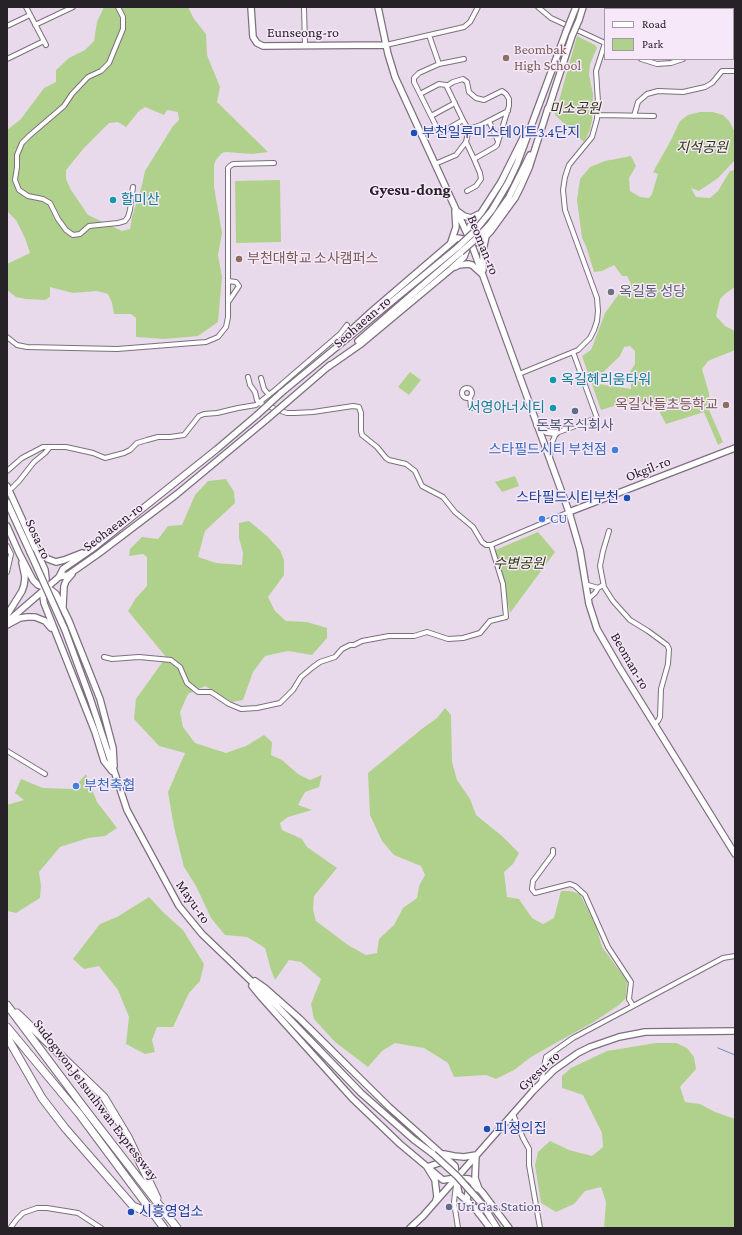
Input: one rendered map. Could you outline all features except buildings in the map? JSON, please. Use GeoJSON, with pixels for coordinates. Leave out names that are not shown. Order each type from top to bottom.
{"type":"FeatureCollection","features":[{"type":"Feature","properties":{"kind":"highway","name":"Sudogwon Je1sunhwan Expressway"},"geometry":{"type":"LineString","coordinates":[[7,1005],[51,1045],[104,1097],[128,1137],[164,1211]]}},
{"type":"Feature","properties":{"kind":"highway","name":"Sudogwon Je1sunhwan Expressway"},"geometry":{"type":"LineString","coordinates":[[7,1005],[177,1228]]}},
{"type":"Feature","properties":{"kind":"highway","name":"Sudogwon Je1sunhwan Expressway"},"geometry":{"type":"LineString","coordinates":[[7,1027],[80,1115],[164,1228]]}},
{"type":"Feature","properties":{"kind":"highway","name":"Sudogwon Je1sunhwan Expressway"},"geometry":{"type":"LineString","coordinates":[[7,1037],[42,1098],[65,1128],[133,1206],[154,1215]]}},
{"type":"Feature","properties":{"kind":"main road","name":"Eunseong-ro"},"geometry":{"type":"LineString","coordinates":[[251,7],[253,35],[257,43],[266,46],[386,45]]}},
{"type":"Feature","properties":{"kind":"main road","name":"Beoman-ro"},"geometry":{"type":"LineString","coordinates":[[378,7],[392,70],[400,91],[470,240],[569,512],[580,550],[588,599],[597,629],[735,854]]}},
{"type":"Feature","properties":{"kind":"main road","name":"Seohaean-ro"},"geometry":{"type":"LineString","coordinates":[[7,622],[59,577],[63,569],[92,549],[218,449],[281,394],[458,247],[474,232],[492,210],[508,183],[521,154],[576,7]]}},
{"type":"Feature","properties":{"kind":"main road","name":"Seohaean-ro"},"geometry":{"type":"LineString","coordinates":[[59,577],[68,575],[98,554],[177,494],[288,402],[478,238],[498,213],[514,188],[528,160],[548,108],[583,7]]}},
{"type":"Feature","properties":{"kind":"main road"},"geometry":{"type":"LineString","coordinates":[[328,367],[361,344],[464,257],[470,240],[470,226],[482,213],[501,182],[539,104]]}},
{"type":"Feature","properties":{"kind":"main road"},"geometry":{"type":"LineString","coordinates":[[322,360],[372,312],[457,238],[479,243],[486,236],[507,210],[521,186],[529,168],[548,108]]}},
{"type":"Feature","properties":{"kind":"main road"},"geometry":{"type":"LineString","coordinates":[[455,209],[464,216],[471,218],[482,213]]}},
{"type":"Feature","properties":{"kind":"main road"},"geometry":{"type":"LineString","coordinates":[[450,244],[456,227],[455,209]]}},
{"type":"Feature","properties":{"kind":"main road"},"geometry":{"type":"LineString","coordinates":[[484,277],[483,251],[486,236]]}},
{"type":"Feature","properties":{"kind":"main road"},"geometry":{"type":"LineString","coordinates":[[451,269],[459,265],[468,264],[484,277]]}},
{"type":"Feature","properties":{"kind":"main road"},"geometry":{"type":"LineString","coordinates":[[537,425],[547,432],[556,433]]}},
{"type":"Feature","properties":{"kind":"main road","name":"Okgil-ro"},"geometry":{"type":"LineString","coordinates":[[569,512],[735,448]]}},
{"type":"Feature","properties":{"kind":"main road"},"geometry":{"type":"LineString","coordinates":[[9,487],[45,570],[46,579],[43,596],[44,603],[95,732],[104,761],[115,775]]}},
{"type":"Feature","properties":{"kind":"main road","name":"Sosa-ro"},"geometry":{"type":"LineString","coordinates":[[7,502],[45,588]]}},
{"type":"Feature","properties":{"kind":"main road"},"geometry":{"type":"LineString","coordinates":[[7,526],[33,580],[56,594],[87,663],[100,699],[113,748],[115,775]]}},
{"type":"Feature","properties":{"kind":"main road"},"geometry":{"type":"LineString","coordinates":[[35,547],[42,555],[56,562],[92,549]]}},
{"type":"Feature","properties":{"kind":"main road"},"geometry":{"type":"LineString","coordinates":[[7,616],[24,585],[24,570],[19,553]]}},
{"type":"Feature","properties":{"kind":"main road"},"geometry":{"type":"LineString","coordinates":[[64,611],[64,586],[66,581],[76,569]]}},
{"type":"Feature","properties":{"kind":"main road","name":"Mayu-ro"},"geometry":{"type":"LineString","coordinates":[[45,588],[65,630],[90,698],[127,810],[179,906],[202,934],[272,1001],[361,1093],[457,1176],[482,1204],[497,1228]]}},
{"type":"Feature","properties":{"kind":"main road"},"geometry":{"type":"LineString","coordinates":[[7,625],[20,618],[41,618],[50,626],[62,651]]}},
{"type":"Feature","properties":{"kind":"main road"},"geometry":{"type":"LineString","coordinates":[[241,972],[265,988],[300,1019],[389,1108],[455,1166],[459,1194],[474,1207],[490,1228]]}},
{"type":"Feature","properties":{"kind":"main road"},"geometry":{"type":"LineString","coordinates":[[241,972],[260,997],[352,1098],[400,1144],[443,1180],[456,1178],[469,1179],[479,1189],[509,1228]]}},
{"type":"Feature","properties":{"kind":"main road","name":"Gyesu-ro"},"geometry":{"type":"LineString","coordinates":[[410,1228],[434,1204],[541,1083],[578,1053],[590,1047],[619,1037],[645,1032],[735,1032]]}},
{"type":"Feature","properties":{"kind":"main road"},"geometry":{"type":"LineString","coordinates":[[440,1152],[454,1156],[476,1155],[475,1178],[479,1189]]}},
{"type":"Feature","properties":{"kind":"main road"},"geometry":{"type":"LineString","coordinates":[[427,1167],[439,1163],[441,1158],[440,1152]]}},
{"type":"Feature","properties":{"kind":"main road"},"geometry":{"type":"LineString","coordinates":[[427,1167],[435,1180],[437,1197],[434,1204]]}},
{"type":"Feature","properties":{"kind":"main road"},"geometry":{"type":"LineString","coordinates":[[467,1201],[468,1192],[472,1188],[479,1189]]}},
{"type":"Feature","properties":{"kind":"street"},"geometry":{"type":"LineString","coordinates":[[7,59],[45,43],[26,7]]}},
{"type":"Feature","properties":{"kind":"street"},"geometry":{"type":"LineString","coordinates":[[36,25],[73,7]]}},
{"type":"Feature","properties":{"kind":"street"},"geometry":{"type":"LineString","coordinates":[[118,7],[123,17],[123,29],[109,63],[101,71],[88,77],[72,94],[64,106],[22,143],[17,155],[15,180],[18,190],[28,196],[43,199],[50,203],[58,219],[66,230],[73,235],[80,234],[89,226],[125,221],[130,210],[133,187]]}},
{"type":"Feature","properties":{"kind":"street"},"geometry":{"type":"LineString","coordinates":[[304,7],[305,46]]}},
{"type":"Feature","properties":{"kind":"street"},"geometry":{"type":"LineString","coordinates":[[386,45],[464,27],[470,22],[478,7]]}},
{"type":"Feature","properties":{"kind":"street"},"geometry":{"type":"LineString","coordinates":[[538,7],[551,18],[604,43]]}},
{"type":"Feature","properties":{"kind":"street"},"geometry":{"type":"LineString","coordinates":[[7,26],[30,15]]}},
{"type":"Feature","properties":{"kind":"street"},"geometry":{"type":"LineString","coordinates":[[429,35],[432,49],[439,64]]}},
{"type":"Feature","properties":{"kind":"street"},"geometry":{"type":"LineString","coordinates":[[519,374],[573,352],[582,346],[592,334],[597,321],[598,307],[595,293],[565,210],[563,186],[570,165],[592,136],[598,115],[596,71],[604,46]]}},
{"type":"Feature","properties":{"kind":"street"},"geometry":{"type":"LineString","coordinates":[[463,120],[441,132],[438,130],[414,82],[415,76],[439,64],[464,59]]}},
{"type":"Feature","properties":{"kind":"street"},"geometry":{"type":"LineString","coordinates":[[644,60],[657,64],[671,63],[680,60]]}},
{"type":"Feature","properties":{"kind":"street"},"geometry":{"type":"LineString","coordinates":[[634,116],[638,102],[648,94],[658,92],[683,92],[705,87],[712,83],[722,71],[735,71]]}},
{"type":"Feature","properties":{"kind":"street"},"geometry":{"type":"LineString","coordinates":[[447,86],[453,82],[463,79],[467,82],[470,92],[476,98],[484,100],[499,92],[504,92],[509,99],[508,111],[495,147],[474,159]]}},
{"type":"Feature","properties":{"kind":"street"},"geometry":{"type":"LineString","coordinates":[[420,94],[439,84],[447,86],[463,120],[469,128],[466,142],[456,155],[435,164]]}},
{"type":"Feature","properties":{"kind":"street"},"geometry":{"type":"LineString","coordinates":[[431,116],[455,103]]}},
{"type":"Feature","properties":{"kind":"street"},"geometry":{"type":"LineString","coordinates":[[469,128],[489,121],[508,111]]}},
{"type":"Feature","properties":{"kind":"street"},"geometry":{"type":"LineString","coordinates":[[598,115],[654,116]]}},
{"type":"Feature","properties":{"kind":"street"},"geometry":{"type":"LineString","coordinates":[[489,121],[498,141]]}},
{"type":"Feature","properties":{"kind":"street"},"geometry":{"type":"LineString","coordinates":[[466,142],[480,173],[481,179],[476,186],[467,191]]}},
{"type":"Feature","properties":{"kind":"street"},"geometry":{"type":"LineString","coordinates":[[7,337],[17,345],[31,347],[123,349],[209,342],[218,337],[226,327],[228,317],[228,168],[233,164],[274,163]]}},
{"type":"Feature","properties":{"kind":"street"},"geometry":{"type":"LineString","coordinates":[[228,281],[236,282],[239,286],[228,301]]}},
{"type":"Feature","properties":{"kind":"street"},"geometry":{"type":"LineString","coordinates":[[7,471],[22,458],[43,447],[66,447],[93,453],[105,458],[130,450],[137,443],[147,440],[158,437],[184,435],[199,416],[204,414],[252,407],[269,395],[340,334],[347,325]]}},
{"type":"Feature","properties":{"kind":"street"},"geometry":{"type":"LineString","coordinates":[[556,433],[597,418],[573,352]]}},
{"type":"Feature","properties":{"kind":"street"},"geometry":{"type":"LineString","coordinates":[[248,377],[250,385],[255,392],[259,403],[287,413],[356,406],[359,407],[361,413],[362,435],[377,447],[386,458],[406,464],[415,471],[422,486],[443,497],[455,512],[473,527],[484,544],[491,545],[569,512]]}},
{"type":"Feature","properties":{"kind":"street"},"geometry":{"type":"LineString","coordinates":[[261,378],[264,389],[269,395]]}},
{"type":"Feature","properties":{"kind":"street"},"geometry":{"type":"LineString","coordinates":[[470,397],[471,408]]}},
{"type":"Feature","properties":{"kind":"street","name":"Beoman-ro"},"geometry":{"type":"LineString","coordinates":[[550,459],[551,445],[556,433]]}},
{"type":"Feature","properties":{"kind":"street"},"geometry":{"type":"LineString","coordinates":[[9,487],[20,481],[34,462],[45,454],[50,447]]}},
{"type":"Feature","properties":{"kind":"street"},"geometry":{"type":"LineString","coordinates":[[609,531],[601,561],[600,570],[603,585],[613,601],[630,620],[648,631],[670,649],[668,664],[660,689],[660,717],[654,724]]}},
{"type":"Feature","properties":{"kind":"street"},"geometry":{"type":"LineString","coordinates":[[104,657],[112,660],[139,657],[171,660],[180,667],[187,682],[198,692],[211,692],[229,704],[241,709],[257,708],[280,703],[293,690],[301,677],[313,667],[320,662],[335,657],[342,649],[350,645],[389,636],[414,636],[427,632],[448,639],[463,638],[480,633],[490,621],[506,617],[503,584],[491,545]]}},
{"type":"Feature","properties":{"kind":"street"},"geometry":{"type":"LineString","coordinates":[[7,546],[11,554],[7,572]]}},
{"type":"Feature","properties":{"kind":"street"},"geometry":{"type":"LineString","coordinates":[[585,584],[598,588]]}},
{"type":"Feature","properties":{"kind":"street"},"geometry":{"type":"LineString","coordinates":[[588,599],[598,588],[603,585]]}},
{"type":"Feature","properties":{"kind":"street"},"geometry":{"type":"LineString","coordinates":[[7,751],[45,774]]}},
{"type":"Feature","properties":{"kind":"street"},"geometry":{"type":"LineString","coordinates":[[553,850],[553,854],[533,881],[532,889],[534,893],[570,884],[575,886],[585,895],[608,947],[631,982],[629,999],[633,1006]]}},
{"type":"Feature","properties":{"kind":"street"},"geometry":{"type":"LineString","coordinates":[[541,1083],[546,1057],[574,1038],[723,958],[735,956]]}},
{"type":"Feature","properties":{"kind":"street"},"geometry":{"type":"LineString","coordinates":[[513,1114],[522,1138],[529,1149],[529,1165],[540,1228]]}},
{"type":"Feature","properties":{"kind":"street"},"geometry":{"type":"LineString","coordinates":[[456,1178],[454,1202],[458,1228]]}},
{"type":"Feature","properties":{"kind":"street"},"geometry":{"type":"LineString","coordinates":[[10,1227],[23,1213],[42,1208],[78,1213],[101,1228]]}},
{"type":"Feature","properties":{"kind":"green space"},"geometry":{"type":"Polygon","coordinates":[[[104,7],[188,7],[194,19],[206,34],[207,55],[220,87],[217,102],[268,152],[252,154],[226,152],[222,153],[214,165],[214,187],[222,233],[218,255],[222,277],[218,322],[198,336],[165,339],[136,337],[136,318],[131,314],[114,314],[112,303],[108,294],[97,291],[73,293],[50,287],[50,297],[45,300],[16,297],[7,290],[7,264],[30,253],[25,238],[16,220],[7,211],[7,130],[21,119],[44,88],[56,82],[56,70],[69,58],[85,50],[94,41],[97,22],[104,7]],[[145,107],[139,111],[126,127],[118,122],[109,123],[84,148],[66,170],[66,179],[71,190],[88,215],[122,231],[130,229],[145,171],[173,126],[179,120],[178,112],[167,110],[164,115],[145,107]]]}},
{"type":"Feature","properties":{"kind":"green space","name":"미소공원"},"geometry":{"type":"Polygon","coordinates":[[[577,36],[595,45],[597,48],[590,64],[589,75],[593,94],[592,120],[590,130],[584,142],[555,115],[577,36]]]}},
{"type":"Feature","properties":{"kind":"green space","name":"지석공원"},"geometry":{"type":"Polygon","coordinates":[[[700,112],[713,112],[723,115],[729,121],[735,132],[735,160],[718,178],[699,191],[691,188],[696,197],[710,198],[718,191],[730,171],[735,170],[735,287],[720,299],[716,316],[725,326],[735,331],[735,350],[708,361],[702,369],[709,393],[709,410],[723,442],[718,445],[704,412],[666,424],[659,411],[646,403],[634,400],[601,410],[582,356],[591,350],[605,313],[621,291],[631,284],[627,276],[622,276],[614,265],[602,271],[594,272],[582,238],[577,200],[580,179],[590,167],[605,161],[631,156],[636,166],[629,178],[630,191],[640,197],[649,198],[652,194],[658,174],[653,172],[680,121],[688,115],[700,112]],[[630,346],[624,347],[620,356],[592,383],[631,389],[631,379],[628,375],[635,364],[635,351],[630,346]]]}},
{"type":"Feature","properties":{"kind":"green space"},"geometry":{"type":"Polygon","coordinates":[[[280,180],[281,242],[236,243],[235,181],[280,180]]]}},
{"type":"Feature","properties":{"kind":"green space"},"geometry":{"type":"Polygon","coordinates":[[[410,372],[421,380],[409,395],[398,387],[410,372]]]}},
{"type":"Feature","properties":{"kind":"green space"},"geometry":{"type":"Polygon","coordinates":[[[515,476],[519,486],[502,492],[495,482],[515,476]]]}},
{"type":"Feature","properties":{"kind":"green space"},"geometry":{"type":"Polygon","coordinates":[[[226,479],[234,492],[235,503],[205,531],[198,557],[216,563],[242,565],[243,553],[239,538],[239,523],[249,521],[267,536],[280,550],[284,560],[284,575],[268,597],[275,611],[286,621],[307,622],[327,628],[327,638],[312,655],[288,651],[265,656],[253,672],[243,700],[232,702],[205,686],[188,694],[180,712],[183,727],[195,743],[226,753],[246,746],[264,735],[272,742],[271,755],[282,760],[298,774],[310,780],[322,775],[319,787],[305,792],[298,805],[312,810],[288,817],[280,823],[282,830],[302,839],[307,847],[337,868],[314,896],[313,909],[316,921],[348,945],[366,955],[377,953],[379,939],[394,925],[403,908],[417,898],[419,886],[425,875],[421,866],[394,855],[382,841],[370,815],[368,773],[437,718],[445,708],[451,715],[452,762],[457,780],[470,799],[476,815],[502,836],[519,853],[513,864],[504,872],[507,897],[519,899],[532,918],[543,924],[554,918],[561,891],[570,891],[580,894],[596,926],[602,947],[627,981],[626,998],[619,1005],[592,1023],[531,1057],[514,1070],[496,1079],[486,1075],[454,1077],[448,1063],[424,1048],[395,1043],[382,1051],[368,1067],[335,1042],[314,1019],[311,1004],[321,979],[301,962],[289,960],[275,980],[265,948],[247,937],[225,935],[211,918],[196,886],[184,867],[174,827],[168,792],[185,753],[159,746],[134,719],[136,699],[166,657],[128,611],[136,598],[147,586],[147,557],[143,554],[129,556],[130,549],[142,537],[158,539],[168,526],[182,525],[195,495],[208,481],[226,479]]]}},
{"type":"Feature","properties":{"kind":"green space","name":"수변공원"},"geometry":{"type":"Polygon","coordinates":[[[538,532],[555,552],[510,613],[493,551],[538,532]]]}},
{"type":"Feature","properties":{"kind":"green space"},"geometry":{"type":"Polygon","coordinates":[[[86,774],[97,802],[117,828],[105,836],[88,838],[60,847],[39,872],[41,886],[40,898],[16,913],[7,911],[7,805],[24,800],[15,793],[21,779],[43,788],[73,789],[86,774]]]}},
{"type":"Feature","properties":{"kind":"green space"},"geometry":{"type":"Polygon","coordinates":[[[149,897],[183,930],[204,964],[200,981],[189,993],[173,1027],[157,1027],[152,1040],[155,1052],[145,1054],[126,1044],[129,1017],[118,990],[99,966],[84,969],[73,959],[100,924],[117,917],[149,897]]]}},
{"type":"Feature","properties":{"kind":"green space"},"geometry":{"type":"Polygon","coordinates":[[[656,1043],[676,1043],[687,1048],[694,1057],[696,1069],[680,1087],[685,1102],[700,1104],[715,1112],[735,1119],[735,1228],[604,1228],[606,1202],[601,1187],[585,1191],[574,1204],[556,1212],[541,1203],[535,1165],[538,1152],[550,1141],[569,1150],[592,1156],[603,1147],[602,1133],[583,1095],[562,1088],[562,1076],[571,1068],[607,1051],[656,1043]]]}},
{"type":"Feature","properties":{"kind":"waterway"},"geometry":{"type":"LineString","coordinates":[[718,1048],[735,1055]]}},
{"type":"Feature","properties":{"kind":"place","name":"Beombak High School"},"geometry":{"type":"Point","coordinates":[506,58]}},
{"type":"Feature","properties":{"kind":"place","name":"부천일루미스테이트3.4단지"},"geometry":{"type":"Point","coordinates":[414,133]}},
{"type":"Feature","properties":{"kind":"place","name":"할미산"},"geometry":{"type":"Point","coordinates":[113,200]}},
{"type":"Feature","properties":{"kind":"place","name":"부천대학교 소사캠퍼스"},"geometry":{"type":"Point","coordinates":[239,259]}},
{"type":"Feature","properties":{"kind":"place","name":"옥길동 성당"},"geometry":{"type":"Point","coordinates":[611,292]}},
{"type":"Feature","properties":{"kind":"place","name":"옥길헤리움타워"},"geometry":{"type":"Point","coordinates":[553,380]}},
{"type":"Feature","properties":{"kind":"place","name":"옥길산들초등학교"},"geometry":{"type":"Point","coordinates":[726,405]}},
{"type":"Feature","properties":{"kind":"place","name":"서영아너시티"},"geometry":{"type":"Point","coordinates":[553,408]}},
{"type":"Feature","properties":{"kind":"place","name":"돈복주식회사"},"geometry":{"type":"Point","coordinates":[575,411]}},
{"type":"Feature","properties":{"kind":"place","name":"스타필드시티 부천점"},"geometry":{"type":"Point","coordinates":[615,450]}},
{"type":"Feature","properties":{"kind":"place","name":"스타필드시티부천"},"geometry":{"type":"Point","coordinates":[627,498]}},
{"type":"Feature","properties":{"kind":"place","name":"CU"},"geometry":{"type":"Point","coordinates":[542,519]}},
{"type":"Feature","properties":{"kind":"place","name":"부천축협"},"geometry":{"type":"Point","coordinates":[76,786]}},
{"type":"Feature","properties":{"kind":"place","name":"피정의집"},"geometry":{"type":"Point","coordinates":[487,1129]}},
{"type":"Feature","properties":{"kind":"place","name":"Uri Gas Station"},"geometry":{"type":"Point","coordinates":[449,1207]}},
{"type":"Feature","properties":{"kind":"place","name":"시흥영업소"},"geometry":{"type":"Point","coordinates":[131,1212]}},
{"type":"Feature","properties":{"kind":"district","name":"Gyesu-dong"},"geometry":{"type":"Point","coordinates":[410,190]}}]}
